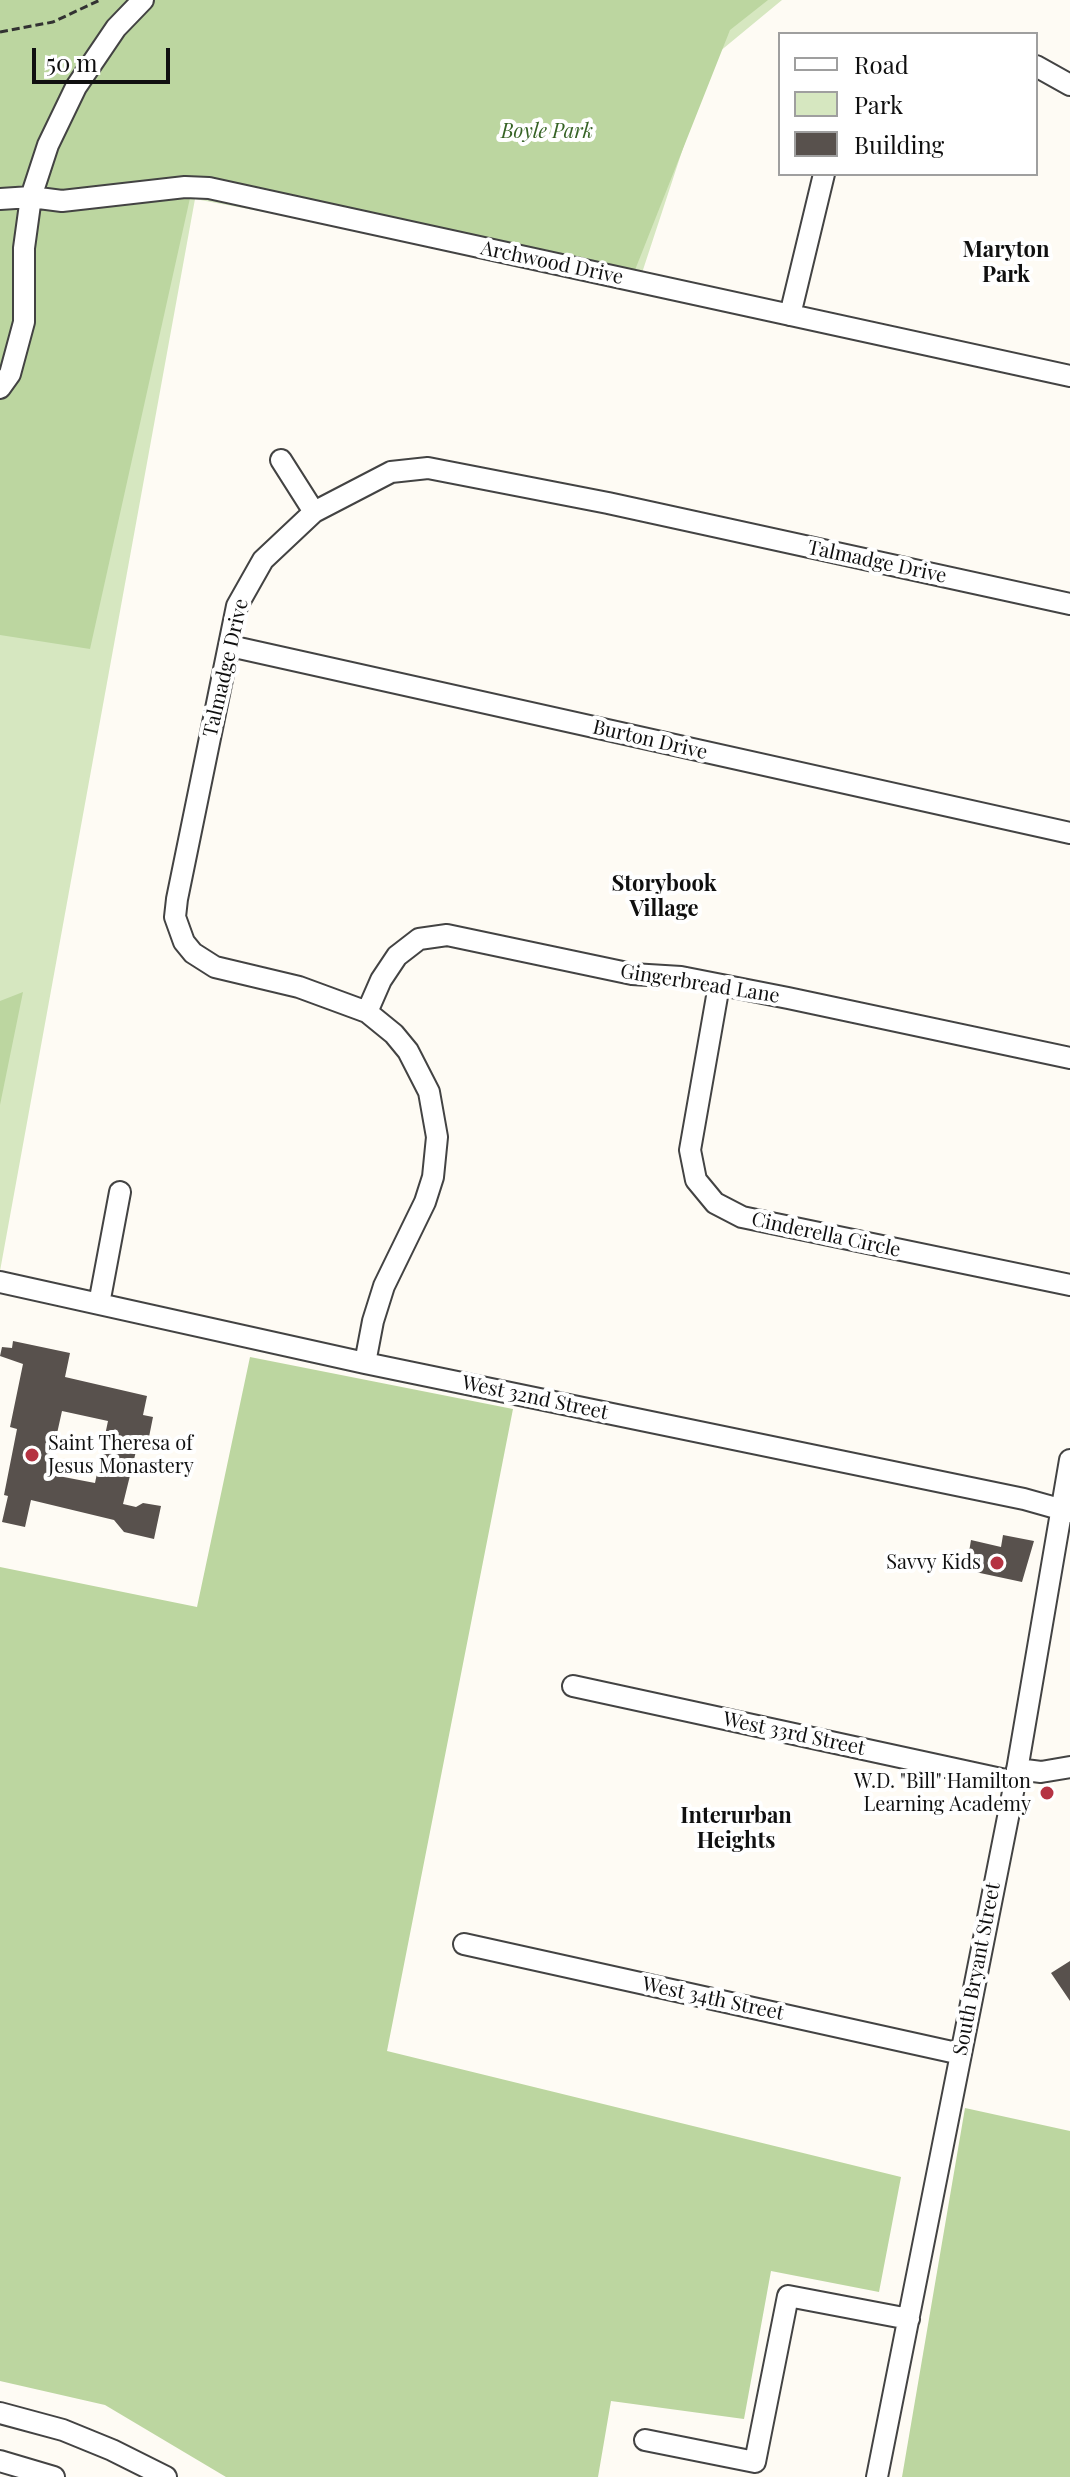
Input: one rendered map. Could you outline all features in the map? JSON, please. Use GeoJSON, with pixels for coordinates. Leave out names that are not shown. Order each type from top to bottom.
{"type":"FeatureCollection","features":[{"type":"Feature","properties":{"kind":"street"},"geometry":{"type":"LineString","coordinates":[[0,388],[10,374],[24,322],[24,248],[31,197],[48,145],[76,87],[120,23],[143,0]]}},
{"type":"Feature","properties":{"kind":"street"},"geometry":{"type":"LineString","coordinates":[[1038,67],[1070,85]]}},
{"type":"Feature","properties":{"kind":"street"},"geometry":{"type":"LineString","coordinates":[[790,315],[824,176]]}},
{"type":"Feature","properties":{"kind":"street","name":"Archwood Drive"},"geometry":{"type":"LineString","coordinates":[[0,199],[31,197],[62,201],[185,187],[209,188],[1070,376]]}},
{"type":"Feature","properties":{"kind":"street"},"geometry":{"type":"LineString","coordinates":[[281,460],[314,512]]}},
{"type":"Feature","properties":{"kind":"street","name":"Talmadge Drive"},"geometry":{"type":"LineString","coordinates":[[365,1363],[384,1286],[425,1202],[433,1177],[437,1137],[429,1092],[420,1071],[394,1034],[367,1012],[299,987],[215,967],[193,953],[179,933],[175,917],[237,606],[257,567],[314,512],[391,472],[428,468],[608,503],[1070,604]]}},
{"type":"Feature","properties":{"kind":"street","name":"Burton Drive"},"geometry":{"type":"LineString","coordinates":[[230,646],[1070,833]]}},
{"type":"Feature","properties":{"kind":"street","name":"Gingerbread Lane"},"geometry":{"type":"LineString","coordinates":[[367,1012],[381,980],[397,956],[407,947],[433,935],[447,935],[632,974],[681,977],[1070,1058]]}},
{"type":"Feature","properties":{"kind":"street","name":"Cinderella Circle"},"geometry":{"type":"LineString","coordinates":[[719,985],[690,1150],[696,1180],[715,1203],[742,1217],[1070,1285]]}},
{"type":"Feature","properties":{"kind":"street"},"geometry":{"type":"LineString","coordinates":[[99,1304],[120,1192]]}},
{"type":"Feature","properties":{"kind":"street","name":"West 32nd Street"},"geometry":{"type":"LineString","coordinates":[[0,1282],[365,1363],[1024,1499],[1066,1511]]}},
{"type":"Feature","properties":{"kind":"street","name":"South Bryant Street"},"geometry":{"type":"LineString","coordinates":[[877,2477],[1016,1776],[1066,1511],[1070,1460]]}},
{"type":"Feature","properties":{"kind":"street","name":"West 33rd Street"},"geometry":{"type":"LineString","coordinates":[[573,1686],[1016,1776],[1070,1767]]}},
{"type":"Feature","properties":{"kind":"street","name":"West 34th Street"},"geometry":{"type":"LineString","coordinates":[[464,1944],[961,2054]]}},
{"type":"Feature","properties":{"kind":"street"},"geometry":{"type":"LineString","coordinates":[[645,2440],[755,2462],[788,2296],[909,2319]]}},
{"type":"Feature","properties":{"kind":"street"},"geometry":{"type":"LineString","coordinates":[[0,2413],[63,2430],[166,2477]]}},
{"type":"Feature","properties":{"kind":"street"},"geometry":{"type":"LineString","coordinates":[[0,2461],[54,2477]]}},
{"type":"Feature","properties":{"kind":"path"},"geometry":{"type":"LineString","coordinates":[[0,32],[53,22],[100,0]]}},
{"type":"Feature","properties":{"kind":"green space","name":"Boyle Park"},"geometry":{"type":"Polygon","coordinates":[[[0,0],[782,0],[713,57],[639,282],[195,199],[0,1271],[0,0]]]}},
{"type":"Feature","properties":{"kind":"green space","name":"Boyle Park"},"geometry":{"type":"Polygon","coordinates":[[[0,0],[768,0],[730,30],[635,270],[194,180],[90,649],[0,635],[0,0]]]}},
{"type":"Feature","properties":{"kind":"green space"},"geometry":{"type":"Polygon","coordinates":[[[23,992],[0,1105],[0,1001],[23,992]]]}},
{"type":"Feature","properties":{"kind":"green space"},"geometry":{"type":"Polygon","coordinates":[[[250,1357],[513,1409],[387,2051],[901,2177],[879,2292],[771,2271],[744,2419],[611,2401],[598,2477],[226,2477],[105,2405],[0,2381],[0,1567],[197,1607],[250,1357]]]}},
{"type":"Feature","properties":{"kind":"green space"},"geometry":{"type":"Polygon","coordinates":[[[965,2108],[1070,2131],[1070,2477],[902,2477],[965,2108]]]}},
{"type":"Feature","properties":{"kind":"building","name":"Saint Theresa of Jesus Monastery"},"geometry":{"type":"Polygon","coordinates":[[[13,1341],[70,1353],[65,1377],[147,1396],[143,1415],[153,1417],[149,1437],[140,1435],[123,1504],[161,1506],[154,1539],[124,1532],[114,1520],[31,1500],[25,1527],[2,1522],[17,1429],[10,1427],[23,1364],[0,1356],[2,1347],[12,1348],[13,1341]],[[62,1411],[48,1474],[95,1483],[108,1421],[62,1411]]]}},
{"type":"Feature","properties":{"kind":"building","name":"Savvy Kids"},"geometry":{"type":"Polygon","coordinates":[[[1003,1535],[1034,1541],[1022,1582],[966,1570],[971,1540],[1001,1547],[1003,1535]]]}},
{"type":"Feature","properties":{"kind":"building"},"geometry":{"type":"Polygon","coordinates":[[[1070,1961],[1070,2001],[1051,1973],[1070,1961]]]}},
{"type":"Feature","properties":{"kind":"place","name":"Saint Theresa of Jesus Monastery"},"geometry":{"type":"Point","coordinates":[32,1455]}},
{"type":"Feature","properties":{"kind":"place","name":"Savvy Kids"},"geometry":{"type":"Point","coordinates":[997,1563]}},
{"type":"Feature","properties":{"kind":"place","name":"W.D. \"Bill\" Hamilton Learning Academy"},"geometry":{"type":"Point","coordinates":[1047,1793]}},
{"type":"Feature","properties":{"kind":"district","name":"Maryton Park"},"geometry":{"type":"Point","coordinates":[1006,262]}},
{"type":"Feature","properties":{"kind":"district","name":"Storybook Village"},"geometry":{"type":"Point","coordinates":[664,896]}},
{"type":"Feature","properties":{"kind":"district","name":"Interurban Heights"},"geometry":{"type":"Point","coordinates":[736,1828]}}]}
